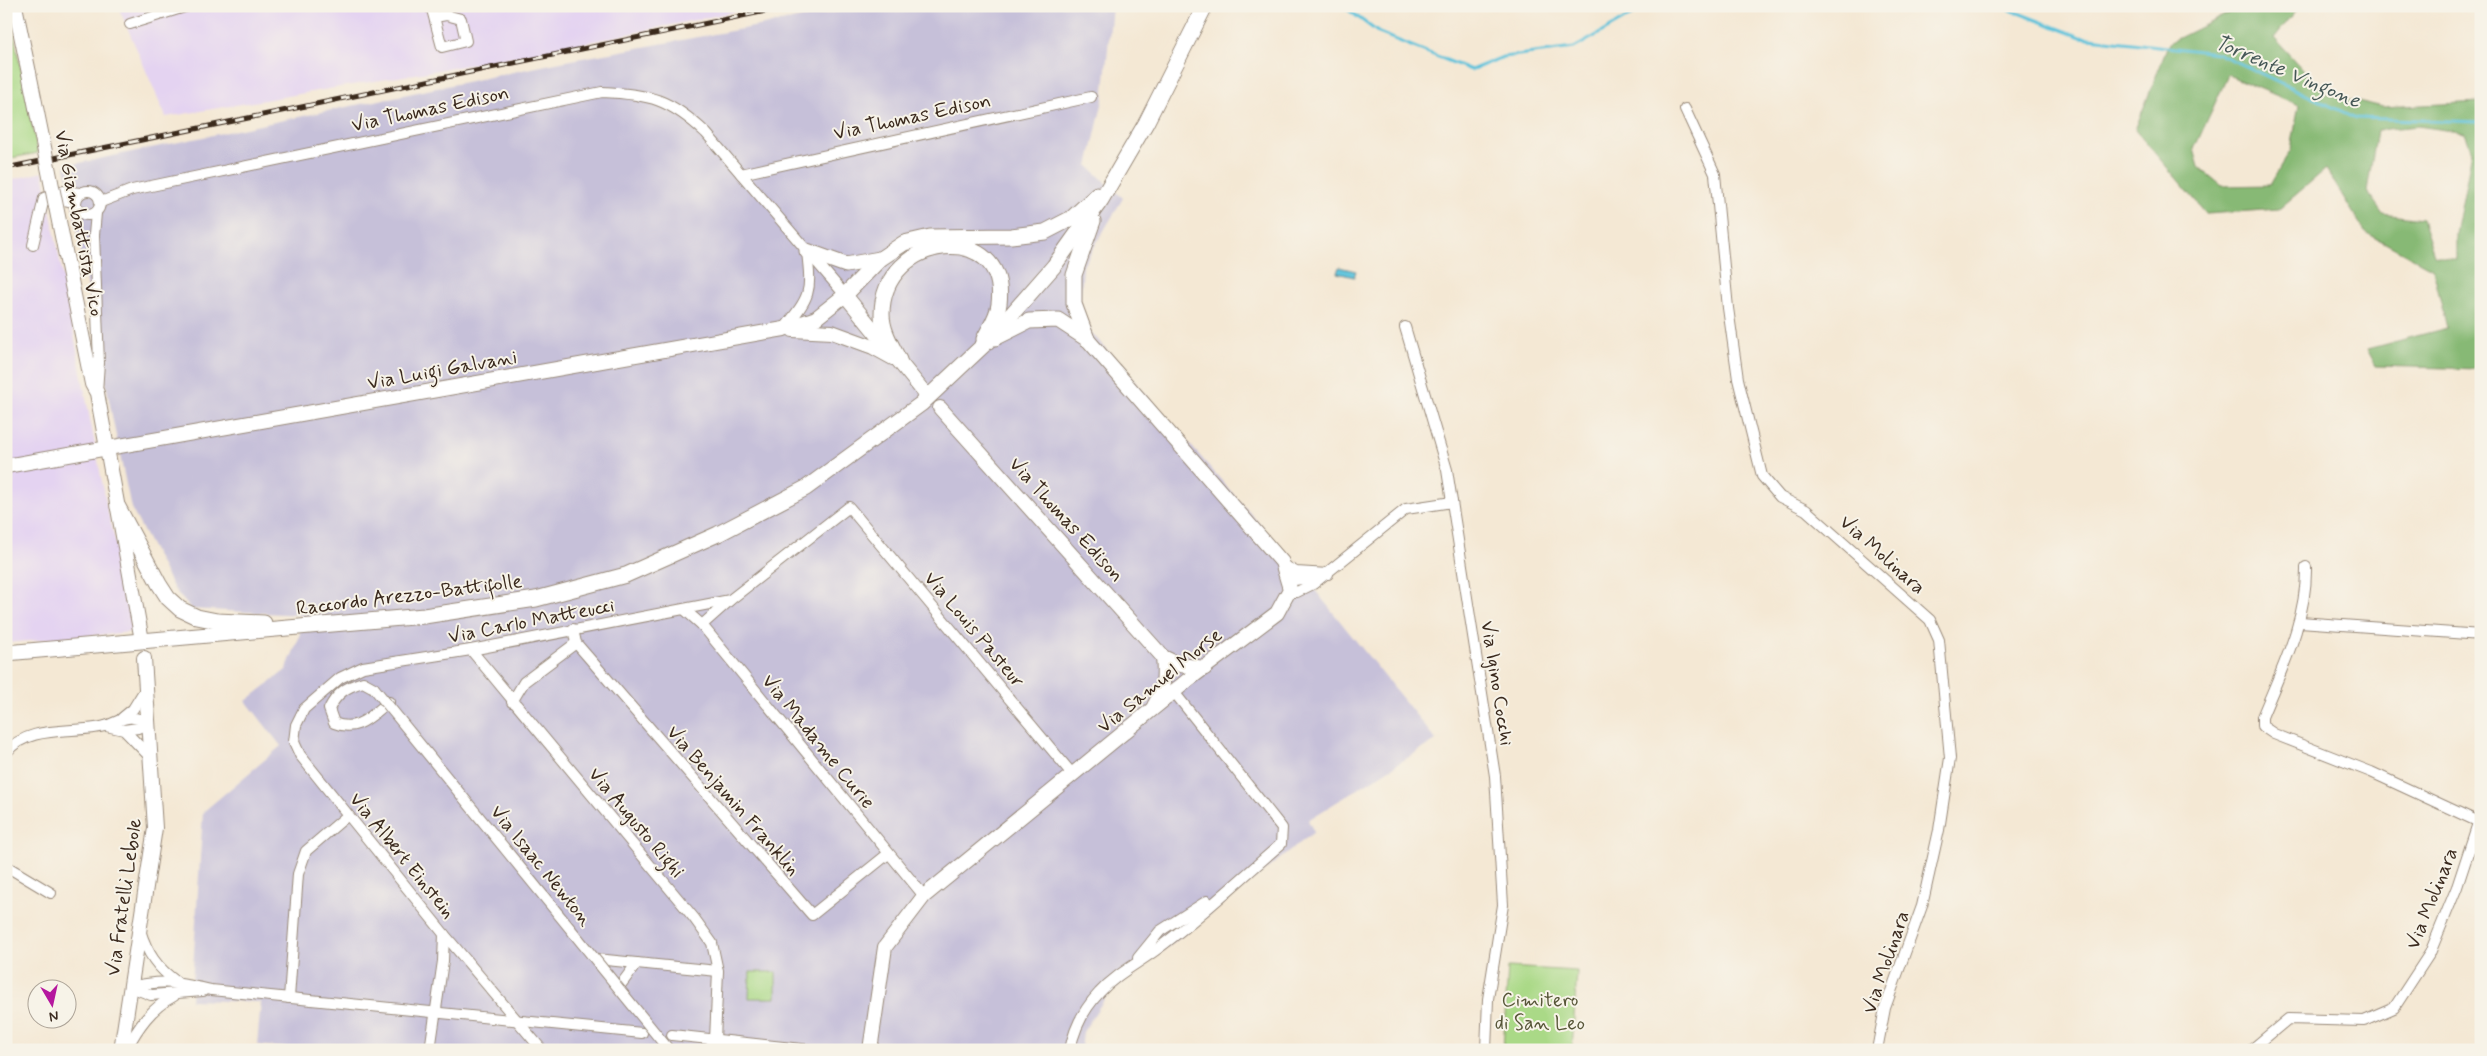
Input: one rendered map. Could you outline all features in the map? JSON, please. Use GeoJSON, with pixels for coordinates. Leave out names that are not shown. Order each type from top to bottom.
{"type":"FeatureCollection","features":[{"type":"Feature","properties":{"kind":"main road","name":"Raccordo Arezzo-Battifolle"},"geometry":{"type":"LineString","coordinates":[[6,653],[424,616],[536,599],[626,575],[718,534],[806,488],[920,404],[977,353],[1054,266],[1101,200],[1146,123],[1196,28],[1205,6]]}},
{"type":"Feature","properties":{"kind":"main road"},"geometry":{"type":"LineString","coordinates":[[848,292],[880,259],[904,243],[918,238],[1011,236],[1045,232],[1072,218],[1110,182]]}},
{"type":"Feature","properties":{"kind":"main road"},"geometry":{"type":"LineString","coordinates":[[1086,339],[1074,304],[1074,275],[1101,200]]}},
{"type":"Feature","properties":{"kind":"main road"},"geometry":{"type":"LineString","coordinates":[[848,292],[904,253],[938,246],[955,245],[966,248],[987,261],[996,272],[1000,284],[999,307],[977,353]]}},
{"type":"Feature","properties":{"kind":"main road"},"geometry":{"type":"LineString","coordinates":[[899,360],[885,332],[882,314],[884,298],[891,281],[903,265],[916,254],[938,246]]}},
{"type":"Feature","properties":{"kind":"main road"},"geometry":{"type":"LineString","coordinates":[[807,251],[846,264],[880,259]]}},
{"type":"Feature","properties":{"kind":"main road"},"geometry":{"type":"LineString","coordinates":[[990,340],[1029,322],[1058,320],[1086,339]]}},
{"type":"Feature","properties":{"kind":"main road"},"geometry":{"type":"LineString","coordinates":[[118,507],[163,591],[180,609],[197,617],[217,621],[313,626]]}},
{"type":"Feature","properties":{"kind":"street","name":"Via Giambattista Vico"},"geometry":{"type":"LineString","coordinates":[[15,6],[92,384],[97,393],[107,448]]}},
{"type":"Feature","properties":{"kind":"street"},"geometry":{"type":"LineString","coordinates":[[130,24],[188,6]]}},
{"type":"Feature","properties":{"kind":"street"},"geometry":{"type":"LineString","coordinates":[[430,6],[435,17]]}},
{"type":"Feature","properties":{"kind":"street","name":"Via Thomas Edison"},"geometry":{"type":"LineString","coordinates":[[101,202],[132,190],[602,92],[634,93],[661,100],[684,113],[706,133],[807,251],[848,292],[923,390]]}},
{"type":"Feature","properties":{"kind":"street","name":"Via Thomas Edison"},"geometry":{"type":"LineString","coordinates":[[741,174],[1090,97]]}},
{"type":"Feature","properties":{"kind":"street","name":"Via Molinara"},"geometry":{"type":"LineString","coordinates":[[1685,109],[1715,174],[1728,308],[1737,370],[1762,476],[1780,497],[1806,510],[1930,620],[1939,640],[1950,758],[1939,830],[1922,906],[1885,1008],[1877,1050]]}},
{"type":"Feature","properties":{"kind":"street"},"geometry":{"type":"LineString","coordinates":[[96,213],[84,215],[77,209],[78,198],[87,190],[95,192],[132,190]]}},
{"type":"Feature","properties":{"kind":"street"},"geometry":{"type":"LineString","coordinates":[[33,245],[44,198],[56,192],[78,198]]}},
{"type":"Feature","properties":{"kind":"street"},"geometry":{"type":"LineString","coordinates":[[95,192],[101,202],[96,213],[94,235],[99,363],[97,393]]}},
{"type":"Feature","properties":{"kind":"street"},"geometry":{"type":"LineString","coordinates":[[784,329],[805,303],[810,281],[807,251]]}},
{"type":"Feature","properties":{"kind":"street","name":"Via Luigi Galvani"},"geometry":{"type":"LineString","coordinates":[[6,466],[784,329],[816,318],[848,292]]}},
{"type":"Feature","properties":{"kind":"street","name":"Via Igino Cocchi"},"geometry":{"type":"LineString","coordinates":[[1405,327],[1447,470],[1496,796],[1503,905],[1488,999],[1486,1050]]}},
{"type":"Feature","properties":{"kind":"street","name":"Via Luigi Galvani"},"geometry":{"type":"LineString","coordinates":[[784,329],[832,332],[872,347],[899,360]]}},
{"type":"Feature","properties":{"kind":"street"},"geometry":{"type":"LineString","coordinates":[[1086,339],[1283,565],[1302,573],[1328,574]]}},
{"type":"Feature","properties":{"kind":"street","name":"Via Thomas Edison"},"geometry":{"type":"LineString","coordinates":[[940,408],[1163,657]]}},
{"type":"Feature","properties":{"kind":"street"},"geometry":{"type":"LineString","coordinates":[[107,448],[141,635]]}},
{"type":"Feature","properties":{"kind":"street"},"geometry":{"type":"LineString","coordinates":[[1277,613],[1328,574],[1406,509],[1452,502]]}},
{"type":"Feature","properties":{"kind":"street","name":"Via Carlo Matteucci"},"geometry":{"type":"LineString","coordinates":[[702,625],[730,600],[849,507]]}},
{"type":"Feature","properties":{"kind":"street","name":"Via Louis Pasteur"},"geometry":{"type":"LineString","coordinates":[[849,507],[1073,775]]}},
{"type":"Feature","properties":{"kind":"street"},"geometry":{"type":"LineString","coordinates":[[1283,565],[1288,587],[1297,592],[1313,584]]}},
{"type":"Feature","properties":{"kind":"street"},"geometry":{"type":"LineString","coordinates":[[2306,567],[2307,585],[2300,622],[2262,716],[2262,726],[2274,734],[2371,772],[2480,819]]}},
{"type":"Feature","properties":{"kind":"street"},"geometry":{"type":"LineString","coordinates":[[1288,587],[1328,574]]}},
{"type":"Feature","properties":{"kind":"street","name":"Via Samuel Morse"},"geometry":{"type":"LineString","coordinates":[[870,1050],[885,947],[924,896],[1181,686],[1277,613],[1288,587]]}},
{"type":"Feature","properties":{"kind":"street","name":"Via Carlo Matteucci"},"geometry":{"type":"LineString","coordinates":[[340,678],[363,667],[472,650],[730,600]]}},
{"type":"Feature","properties":{"kind":"street","name":"Via Madame Curie"},"geometry":{"type":"LineString","coordinates":[[685,610],[702,625],[924,896]]}},
{"type":"Feature","properties":{"kind":"street"},"geometry":{"type":"LineString","coordinates":[[2300,622],[2481,635]]}},
{"type":"Feature","properties":{"kind":"street","name":"Via Benjamin Franklin"},"geometry":{"type":"LineString","coordinates":[[573,629],[576,643],[812,916],[888,854]]}},
{"type":"Feature","properties":{"kind":"street"},"geometry":{"type":"LineString","coordinates":[[512,702],[524,682],[576,643]]}},
{"type":"Feature","properties":{"kind":"street","name":"Via Augusto Righi"},"geometry":{"type":"LineString","coordinates":[[472,650],[512,702],[694,918],[712,943],[718,971],[715,1040]]}},
{"type":"Feature","properties":{"kind":"street"},"geometry":{"type":"LineString","coordinates":[[1163,657],[1180,665],[1205,668]]}},
{"type":"Feature","properties":{"kind":"street"},"geometry":{"type":"LineString","coordinates":[[1152,710],[1161,696],[1165,678],[1163,657]]}},
{"type":"Feature","properties":{"kind":"street","name":"Via Fratelli Lebole"},"geometry":{"type":"LineString","coordinates":[[121,1050],[155,828],[144,658]]}},
{"type":"Feature","properties":{"kind":"street"},"geometry":{"type":"LineString","coordinates":[[1180,665],[1181,686]]}},
{"type":"Feature","properties":{"kind":"street","name":"Via Albert Einstein"},"geometry":{"type":"LineString","coordinates":[[340,678],[304,709],[296,725],[294,742],[300,755],[444,934],[542,1050]]}},
{"type":"Feature","properties":{"kind":"street"},"geometry":{"type":"LineString","coordinates":[[1070,1050],[1074,1032],[1098,993],[1131,965],[1160,931],[1229,888],[1281,844],[1282,828],[1181,686],[1165,678]]}},
{"type":"Feature","properties":{"kind":"street","name":"Via Isaac Newton"},"geometry":{"type":"LineString","coordinates":[[390,702],[379,709],[357,726],[343,727],[334,723],[329,709],[335,698],[346,688],[363,682],[374,688],[596,959],[619,987],[669,1050]]}},
{"type":"Feature","properties":{"kind":"street"},"geometry":{"type":"LineString","coordinates":[[106,726],[122,718],[133,709],[146,688]]}},
{"type":"Feature","properties":{"kind":"street"},"geometry":{"type":"LineString","coordinates":[[122,718],[135,718],[149,723]]}},
{"type":"Feature","properties":{"kind":"street"},"geometry":{"type":"LineString","coordinates":[[6,753],[10,747],[32,735],[106,726],[124,730],[138,728],[149,723]]}},
{"type":"Feature","properties":{"kind":"street"},"geometry":{"type":"LineString","coordinates":[[124,730],[151,758]]}},
{"type":"Feature","properties":{"kind":"street"},"geometry":{"type":"LineString","coordinates":[[290,998],[298,874],[306,851],[348,815]]}},
{"type":"Feature","properties":{"kind":"street","name":"Via Molinara"},"geometry":{"type":"LineString","coordinates":[[2251,1050],[2288,1019],[2364,1021],[2394,1008],[2430,953],[2457,887],[2480,819]]}},
{"type":"Feature","properties":{"kind":"street"},"geometry":{"type":"LineString","coordinates":[[6,866],[51,892]]}},
{"type":"Feature","properties":{"kind":"street"},"geometry":{"type":"LineString","coordinates":[[140,927],[146,949],[161,971],[178,982]]}},
{"type":"Feature","properties":{"kind":"street"},"geometry":{"type":"LineString","coordinates":[[430,1050],[443,962],[444,934]]}},
{"type":"Feature","properties":{"kind":"street"},"geometry":{"type":"LineString","coordinates":[[596,959],[718,971]]}},
{"type":"Feature","properties":{"kind":"street"},"geometry":{"type":"LineString","coordinates":[[619,987],[637,963]]}},
{"type":"Feature","properties":{"kind":"street"},"geometry":{"type":"LineString","coordinates":[[131,987],[157,981],[178,982],[211,990],[642,1033]]}},
{"type":"Feature","properties":{"kind":"street"},"geometry":{"type":"LineString","coordinates":[[131,987],[151,995],[211,990]]}},
{"type":"Feature","properties":{"kind":"street"},"geometry":{"type":"LineString","coordinates":[[126,1050],[138,1028],[159,1004],[180,993]]}},
{"type":"Feature","properties":{"kind":"street"},"geometry":{"type":"LineString","coordinates":[[672,1035],[811,1050]]}},
{"type":"Feature","properties":{"kind":"shaded area"},"geometry":{"type":"Polygon","coordinates":[[[118,6],[762,6],[537,53],[166,117],[118,6]]]}},
{"type":"Feature","properties":{"kind":"shaded area"},"geometry":{"type":"Polygon","coordinates":[[[868,6],[1112,6],[1103,100],[1088,166],[1123,198],[1083,266],[1080,307],[1091,332],[1285,553],[1436,740],[1308,820],[1314,832],[1107,995],[1083,1032],[1081,1050],[308,1050],[257,1045],[261,1002],[191,1000],[203,812],[281,746],[246,701],[286,670],[299,638],[303,615],[191,609],[174,589],[131,508],[65,166],[566,61],[868,6]]]}},
{"type":"Feature","properties":{"kind":"shaded area"},"geometry":{"type":"Polygon","coordinates":[[[43,172],[132,632],[6,643],[6,181],[43,172]]]}},
{"type":"Feature","properties":{"kind":"green space"},"geometry":{"type":"Polygon","coordinates":[[[6,6],[8,6],[38,153],[6,159],[6,6]]]}},
{"type":"Feature","properties":{"kind":"green space"},"geometry":{"type":"Polygon","coordinates":[[[2243,6],[2300,6],[2274,38],[2324,93],[2383,107],[2481,102],[2481,369],[2376,366],[2367,349],[2447,328],[2433,269],[2365,232],[2326,169],[2279,209],[2207,214],[2135,130],[2169,43],[2243,6]],[[2228,75],[2194,149],[2199,167],[2222,186],[2270,185],[2291,149],[2299,105],[2228,75]],[[2418,126],[2377,130],[2367,191],[2383,214],[2422,219],[2434,255],[2456,260],[2456,234],[2472,152],[2465,133],[2418,126]]]}},
{"type":"Feature","properties":{"kind":"green space","name":"Cimitero di San Leo"},"geometry":{"type":"Polygon","coordinates":[[[1508,967],[1577,971],[1572,1050],[1503,1050],[1508,967]]]}},
{"type":"Feature","properties":{"kind":"green space"},"geometry":{"type":"Polygon","coordinates":[[[750,972],[776,972],[776,998],[749,998],[750,972]]]}},
{"type":"Feature","properties":{"kind":"water"},"geometry":{"type":"Polygon","coordinates":[[[1339,267],[1356,271],[1354,277],[1337,273],[1339,267]]]}},
{"type":"Feature","properties":{"kind":"waterway","name":"Torrente Vingone"},"geometry":{"type":"LineString","coordinates":[[1343,6],[1379,33],[1471,70],[1503,57],[1574,48],[1637,12],[1657,6]]}},
{"type":"Feature","properties":{"kind":"waterway","name":"Torrente Vingone"},"geometry":{"type":"LineString","coordinates":[[2000,6],[2081,37],[2217,53],[2356,118],[2481,122]]}},
{"type":"Feature","properties":{"kind":"railway"},"geometry":{"type":"LineString","coordinates":[[6,168],[790,6]]}}]}
